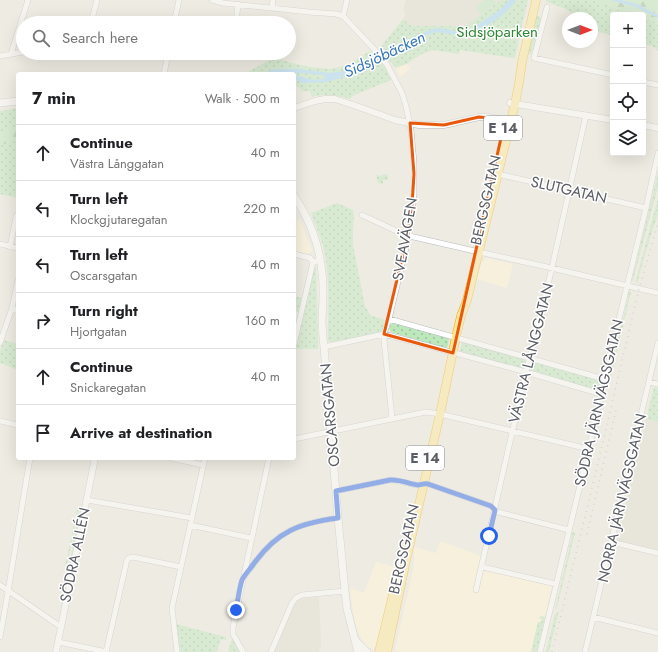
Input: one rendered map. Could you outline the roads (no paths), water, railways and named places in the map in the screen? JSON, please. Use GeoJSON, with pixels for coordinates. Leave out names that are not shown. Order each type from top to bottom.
{"type":"FeatureCollection","features":[{"type":"Feature","properties":{"kind":"highway","name":"BERGSGATAN"},"geometry":{"type":"LineString","coordinates":[[380,651],[462,316],[462,298],[477,252],[508,121],[515,82],[522,62],[536,0]]}},
{"type":"Feature","properties":{"kind":"main road"},"geometry":{"type":"LineString","coordinates":[[0,103],[16,101]]}},
{"type":"Feature","properties":{"kind":"main road","name":"OSCARSGATAN"},"geometry":{"type":"LineString","coordinates":[[296,199],[308,220],[315,240],[322,272],[322,321],[338,518],[347,609],[358,652]]}},
{"type":"Feature","properties":{"kind":"main road","name":"OSCARSGATAN"},"geometry":{"type":"LineString","coordinates":[[354,638],[367,652]]}},
{"type":"Feature","properties":{"kind":"street"},"geometry":{"type":"LineString","coordinates":[[23,16],[28,0]]}},
{"type":"Feature","properties":{"kind":"street"},"geometry":{"type":"LineString","coordinates":[[93,16],[97,0]]}},
{"type":"Feature","properties":{"kind":"street"},"geometry":{"type":"LineString","coordinates":[[176,16],[179,0]]}},
{"type":"Feature","properties":{"kind":"street"},"geometry":{"type":"LineString","coordinates":[[212,0],[223,3],[336,14],[343,16],[347,0]]}},
{"type":"Feature","properties":{"kind":"street"},"geometry":{"type":"LineString","coordinates":[[272,8],[273,0]]}},
{"type":"Feature","properties":{"kind":"street"},"geometry":{"type":"LineString","coordinates":[[237,16],[238,4]]}},
{"type":"Feature","properties":{"kind":"street"},"geometry":{"type":"LineString","coordinates":[[547,6],[534,58],[610,74]]}},
{"type":"Feature","properties":{"kind":"street"},"geometry":{"type":"LineString","coordinates":[[533,11],[544,16]]}},
{"type":"Feature","properties":{"kind":"street","name":"SVEAVÄGEN"},"geometry":{"type":"LineString","coordinates":[[343,16],[376,50],[386,63],[402,93],[410,123],[414,174],[414,194],[411,221],[409,235],[384,334],[392,418]]}},
{"type":"Feature","properties":{"kind":"street"},"geometry":{"type":"LineString","coordinates":[[11,54],[16,38]]}},
{"type":"Feature","properties":{"kind":"street"},"geometry":{"type":"LineString","coordinates":[[0,56],[16,53]]}},
{"type":"Feature","properties":{"kind":"street"},"geometry":{"type":"LineString","coordinates":[[164,72],[166,60]]}},
{"type":"Feature","properties":{"kind":"street"},"geometry":{"type":"LineString","coordinates":[[646,83],[658,85]]}},
{"type":"Feature","properties":{"kind":"street"},"geometry":{"type":"LineString","coordinates":[[296,107],[315,101],[335,99],[395,120],[410,123],[444,125],[479,117],[488,117],[508,121]]}},
{"type":"Feature","properties":{"kind":"street"},"geometry":{"type":"LineString","coordinates":[[512,103],[610,119]]}},
{"type":"Feature","properties":{"kind":"street","name":"VÄSTRA LÅNGGATAN"},"geometry":{"type":"LineString","coordinates":[[476,590],[512,431],[552,268],[586,115]]}},
{"type":"Feature","properties":{"kind":"street"},"geometry":{"type":"LineString","coordinates":[[646,126],[658,128]]}},
{"type":"Feature","properties":{"kind":"street","name":"SÖDRA JÄRNVÄGSGATAN"},"geometry":{"type":"LineString","coordinates":[[540,652],[658,153]]}},
{"type":"Feature","properties":{"kind":"street","name":"SLUTGATAN"},"geometry":{"type":"LineString","coordinates":[[495,174],[646,208]]}},
{"type":"Feature","properties":{"kind":"street"},"geometry":{"type":"LineString","coordinates":[[362,215],[404,234],[658,293]]}},
{"type":"Feature","properties":{"kind":"street"},"geometry":{"type":"LineString","coordinates":[[10,247],[16,217]]}},
{"type":"Feature","properties":{"kind":"street"},"geometry":{"type":"LineString","coordinates":[[0,244],[16,248]]}},
{"type":"Feature","properties":{"kind":"street"},"geometry":{"type":"LineString","coordinates":[[296,254],[310,258],[313,262]]}},
{"type":"Feature","properties":{"kind":"street"},"geometry":{"type":"LineString","coordinates":[[313,262],[320,260]]}},
{"type":"Feature","properties":{"kind":"street"},"geometry":{"type":"LineString","coordinates":[[296,335],[313,262]]}},
{"type":"Feature","properties":{"kind":"street"},"geometry":{"type":"LineString","coordinates":[[0,343],[12,308],[16,289]]}},
{"type":"Feature","properties":{"kind":"street"},"geometry":{"type":"LineString","coordinates":[[12,308],[16,309]]}},
{"type":"Feature","properties":{"kind":"street"},"geometry":{"type":"LineString","coordinates":[[389,318],[604,379]]}},
{"type":"Feature","properties":{"kind":"street"},"geometry":{"type":"LineString","coordinates":[[324,347],[384,334],[526,372],[601,394]]}},
{"type":"Feature","properties":{"kind":"street","name":"NORRA JÄRNVÄGSGATAN"},"geometry":{"type":"LineString","coordinates":[[586,652],[649,382],[655,369],[658,343]]}},
{"type":"Feature","properties":{"kind":"street"},"geometry":{"type":"LineString","coordinates":[[649,382],[658,384]]}},
{"type":"Feature","properties":{"kind":"street"},"geometry":{"type":"LineString","coordinates":[[296,439],[426,412],[589,449]]}},
{"type":"Feature","properties":{"kind":"street"},"geometry":{"type":"LineString","coordinates":[[0,421],[16,425]]}},
{"type":"Feature","properties":{"kind":"street"},"geometry":{"type":"LineString","coordinates":[[0,637],[30,460]]}},
{"type":"Feature","properties":{"kind":"street","name":"SÖDRA ALLÉN"},"geometry":{"type":"LineString","coordinates":[[56,652],[95,460]]}},
{"type":"Feature","properties":{"kind":"street"},"geometry":{"type":"LineString","coordinates":[[180,460],[203,465]]}},
{"type":"Feature","properties":{"kind":"street"},"geometry":{"type":"LineString","coordinates":[[177,652],[172,608],[204,460]]}},
{"type":"Feature","properties":{"kind":"street"},"geometry":{"type":"LineString","coordinates":[[243,652],[233,634],[232,627],[269,460]]}},
{"type":"Feature","properties":{"kind":"street"},"geometry":{"type":"LineString","coordinates":[[336,491],[390,480],[422,484],[491,506],[498,512],[569,530]]}},
{"type":"Feature","properties":{"kind":"street"},"geometry":{"type":"LineString","coordinates":[[87,500],[192,518]]}},
{"type":"Feature","properties":{"kind":"street"},"geometry":{"type":"LineString","coordinates":[[243,579],[272,542],[286,532],[302,525],[321,520],[338,518]]}},
{"type":"Feature","properties":{"kind":"street"},"geometry":{"type":"LineString","coordinates":[[190,525],[251,538]]}},
{"type":"Feature","properties":{"kind":"street"},"geometry":{"type":"LineString","coordinates":[[611,542],[658,553]]}},
{"type":"Feature","properties":{"kind":"street"},"geometry":{"type":"LineString","coordinates":[[58,642],[106,652],[128,558],[133,557],[181,567]]}},
{"type":"Feature","properties":{"kind":"street"},"geometry":{"type":"LineString","coordinates":[[482,567],[556,584]]}},
{"type":"Feature","properties":{"kind":"street"},"geometry":{"type":"LineString","coordinates":[[0,585],[61,627]]}},
{"type":"Feature","properties":{"kind":"street"},"geometry":{"type":"LineString","coordinates":[[271,652],[292,603],[296,598],[302,595],[345,591]]}},
{"type":"Feature","properties":{"kind":"street"},"geometry":{"type":"LineString","coordinates":[[593,617],[658,633]]}},
{"type":"Feature","properties":{"kind":"water","name":"Sidsjöbäcken"},"geometry":{"type":"Polygon","coordinates":[[[509,0],[516,0],[510,8],[496,20],[467,35],[436,32],[427,35],[417,46],[408,52],[387,54],[364,70],[355,74],[326,82],[304,83],[296,80],[296,75],[314,80],[324,79],[325,76],[296,72],[267,72],[278,69],[299,69],[329,73],[358,68],[416,35],[433,29],[439,28],[455,31],[468,31],[500,10],[509,0]]]}},
{"type":"Feature","properties":{"kind":"water"},"geometry":{"type":"Polygon","coordinates":[[[610,0],[622,0],[637,4],[658,15],[658,18],[636,7],[610,0]]]}},
{"type":"Feature","properties":{"kind":"railway"},"geometry":{"type":"LineString","coordinates":[[552,652],[639,289],[658,222]]}},
{"type":"Feature","properties":{"kind":"railway"},"geometry":{"type":"LineString","coordinates":[[587,534],[617,406]]}},
{"type":"Feature","properties":{"kind":"park label","name":"Sidsjöparken"},"geometry":{"type":"Point","coordinates":[497,32]}}]}
